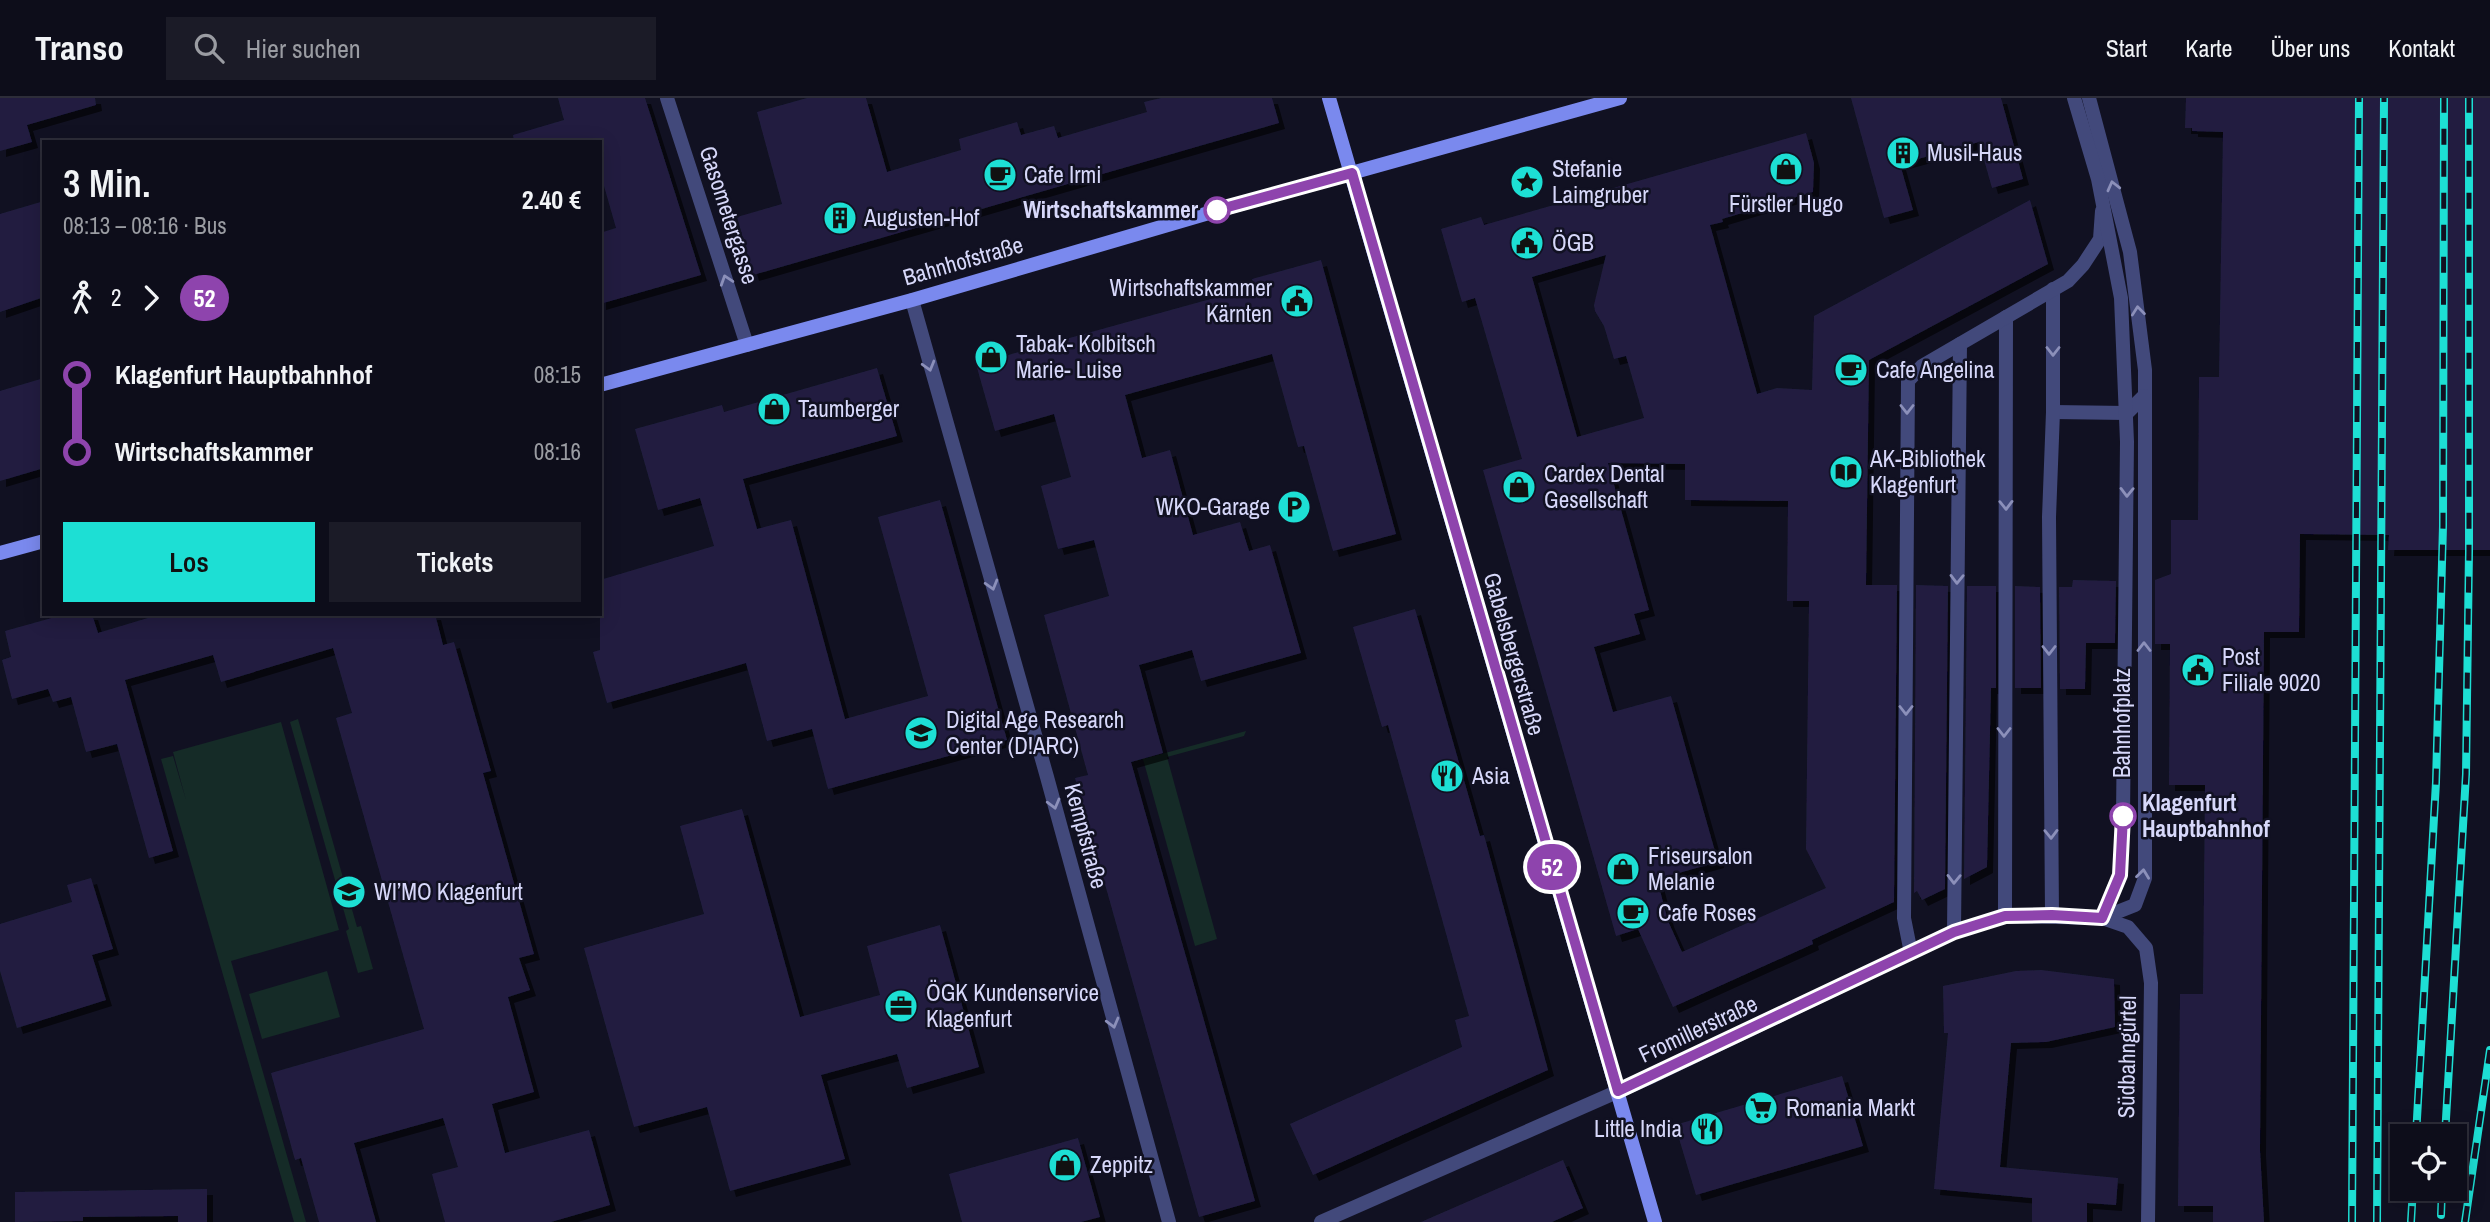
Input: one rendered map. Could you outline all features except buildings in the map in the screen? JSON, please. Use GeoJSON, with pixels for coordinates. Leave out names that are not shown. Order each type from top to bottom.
{"type":"FeatureCollection","features":[{"type":"Feature","properties":{"kind":"street","name":"Gasometergasse"},"geometry":{"type":"LineString","coordinates":[[667,98],[747,345]]}},
{"type":"Feature","properties":{"kind":"street","name":"Gabelsbergerstraße"},"geometry":{"type":"LineString","coordinates":[[1329,98],[1655,1222]]}},
{"type":"Feature","properties":{"kind":"street","name":"Bahnhofstraße"},"geometry":{"type":"LineString","coordinates":[[602,384],[912,300],[1620,98]]}},
{"type":"Feature","properties":{"kind":"street","name":"Bahnhofplatz"},"geometry":{"type":"LineString","coordinates":[[2074,98],[2103,202],[2121,298],[2127,412],[2121,863],[2120,875],[2102,918]]}},
{"type":"Feature","properties":{"kind":"street","name":"Bahnhofplatz"},"geometry":{"type":"LineString","coordinates":[[2089,98],[2130,252],[2145,370],[2145,878],[2136,905],[2102,918]]}},
{"type":"Feature","properties":{"kind":"street"},"geometry":{"type":"LineString","coordinates":[[1911,953],[1904,918],[1908,382],[1922,366],[2068,281],[2083,265],[2100,239],[2103,202]]}},
{"type":"Feature","properties":{"kind":"street"},"geometry":{"type":"LineString","coordinates":[[2052,915],[2049,517],[2053,412],[2053,289]]}},
{"type":"Feature","properties":{"kind":"street","name":"Kempfstraße"},"geometry":{"type":"LineString","coordinates":[[912,300],[1169,1222]]}},
{"type":"Feature","properties":{"kind":"street"},"geometry":{"type":"LineString","coordinates":[[2005,916],[2006,317]]}},
{"type":"Feature","properties":{"kind":"street"},"geometry":{"type":"LineString","coordinates":[[1954,932],[1960,344]]}},
{"type":"Feature","properties":{"kind":"street"},"geometry":{"type":"LineString","coordinates":[[2053,412],[2127,412],[2144,396]]}},
{"type":"Feature","properties":{"kind":"street"},"geometry":{"type":"LineString","coordinates":[[0,553],[42,542]]}},
{"type":"Feature","properties":{"kind":"street","name":"Fromillerstraße"},"geometry":{"type":"LineString","coordinates":[[1321,1222],[1618,1091],[1954,932],[2005,916],[2102,918]]}},
{"type":"Feature","properties":{"kind":"street","name":"Südbahngürtel"},"geometry":{"type":"LineString","coordinates":[[2102,918],[2128,927],[2146,948],[2151,982],[2148,1222]]}},
{"type":"Feature","properties":{"kind":"green space"},"geometry":{"type":"Polygon","coordinates":[[[298,719],[357,927],[361,926],[373,969],[358,973],[346,931],[349,929],[290,722],[298,719]]]}},
{"type":"Feature","properties":{"kind":"green space"},"geometry":{"type":"Polygon","coordinates":[[[281,722],[339,930],[231,961],[306,1222],[294,1222],[161,759],[173,756],[186,800],[173,752],[281,722]]]}},
{"type":"Feature","properties":{"kind":"green space"},"geometry":{"type":"Polygon","coordinates":[[[1246,731],[1244,736],[1167,757],[1217,939],[1195,946],[1143,759],[1246,731]]]}},
{"type":"Feature","properties":{"kind":"green space"},"geometry":{"type":"Polygon","coordinates":[[[327,971],[340,1017],[262,1039],[249,994],[327,971]]]}},
{"type":"Feature","properties":{"kind":"railway"},"geometry":{"type":"LineString","coordinates":[[2352,1222],[2359,98]]}},
{"type":"Feature","properties":{"kind":"railway"},"geometry":{"type":"LineString","coordinates":[[2377,1222],[2384,98]]}},
{"type":"Feature","properties":{"kind":"railway"},"geometry":{"type":"LineString","coordinates":[[2417,1124],[2436,782],[2443,526],[2444,98]]}},
{"type":"Feature","properties":{"kind":"railway"},"geometry":{"type":"LineString","coordinates":[[2446,1124],[2466,774],[2469,98]]}},
{"type":"Feature","properties":{"kind":"railway"},"geometry":{"type":"LineString","coordinates":[[2465,1222],[2490,1050]]}},
{"type":"Feature","properties":{"kind":"railway"},"geometry":{"type":"LineString","coordinates":[[2411,1222],[2412,1201]]}},
{"type":"Feature","properties":{"kind":"railway"},"geometry":{"type":"LineString","coordinates":[[2441,1215],[2442,1201]]}},
{"type":"Feature","properties":{"kind":"bus line","name":"52"},"geometry":{"type":"LineString","coordinates":[[1217,210],[1352,173],[1618,1091],[1954,932],[2005,916],[2102,918],[2120,875],[2123,816]]}},
{"type":"Feature","properties":{"kind":"place","name":"Musil-Haus"},"geometry":{"type":"Point","coordinates":[1903,153]}},
{"type":"Feature","properties":{"kind":"place","name":"Fürstler Hugo"},"geometry":{"type":"Point","coordinates":[1786,169]}},
{"type":"Feature","properties":{"kind":"place","name":"Cafe Irmi"},"geometry":{"type":"Point","coordinates":[1000,175]}},
{"type":"Feature","properties":{"kind":"place","name":"Stefanie Laimgruber"},"geometry":{"type":"Point","coordinates":[1527,182]}},
{"type":"Feature","properties":{"kind":"place","name":"Wirtschaftskammer"},"geometry":{"type":"Point","coordinates":[1217,210]}},
{"type":"Feature","properties":{"kind":"place","name":"Augusten-Hof"},"geometry":{"type":"Point","coordinates":[840,218]}},
{"type":"Feature","properties":{"kind":"place","name":"ÖGB"},"geometry":{"type":"Point","coordinates":[1527,243]}},
{"type":"Feature","properties":{"kind":"place","name":"Wirtschaftskammer Kärnten"},"geometry":{"type":"Point","coordinates":[1297,301]}},
{"type":"Feature","properties":{"kind":"place","name":"Tabak- Kolbitsch Marie- Luise"},"geometry":{"type":"Point","coordinates":[991,357]}},
{"type":"Feature","properties":{"kind":"place","name":"Cafe Angelina"},"geometry":{"type":"Point","coordinates":[1851,370]}},
{"type":"Feature","properties":{"kind":"place","name":"Taumberger"},"geometry":{"type":"Point","coordinates":[774,409]}},
{"type":"Feature","properties":{"kind":"place","name":"AK-Bibliothek Klagenfurt"},"geometry":{"type":"Point","coordinates":[1846,472]}},
{"type":"Feature","properties":{"kind":"place","name":"Cardex Dental Gesellschaft"},"geometry":{"type":"Point","coordinates":[1519,487]}},
{"type":"Feature","properties":{"kind":"place","name":"WKO-Garage"},"geometry":{"type":"Point","coordinates":[1294,507]}},
{"type":"Feature","properties":{"kind":"place","name":"Post Filiale 9020"},"geometry":{"type":"Point","coordinates":[2198,670]}},
{"type":"Feature","properties":{"kind":"place","name":"Digital Age Research Center (D!ARC)"},"geometry":{"type":"Point","coordinates":[921,733]}},
{"type":"Feature","properties":{"kind":"place","name":"Asia"},"geometry":{"type":"Point","coordinates":[1447,776]}},
{"type":"Feature","properties":{"kind":"place","name":"Klagenfurt Hauptbahnhof"},"geometry":{"type":"Point","coordinates":[2123,816]}},
{"type":"Feature","properties":{"kind":"place","name":"Friseursalon Melanie"},"geometry":{"type":"Point","coordinates":[1623,869]}},
{"type":"Feature","properties":{"kind":"place","name":"WI’MO Klagenfurt"},"geometry":{"type":"Point","coordinates":[349,892]}},
{"type":"Feature","properties":{"kind":"place","name":"Cafe Roses"},"geometry":{"type":"Point","coordinates":[1633,913]}},
{"type":"Feature","properties":{"kind":"place","name":"ÖGK Kundenservice Klagenfurt"},"geometry":{"type":"Point","coordinates":[901,1006]}},
{"type":"Feature","properties":{"kind":"place","name":"Romania Markt"},"geometry":{"type":"Point","coordinates":[1761,1108]}},
{"type":"Feature","properties":{"kind":"place","name":"Little India"},"geometry":{"type":"Point","coordinates":[1707,1129]}},
{"type":"Feature","properties":{"kind":"place","name":"Zeppitz"},"geometry":{"type":"Point","coordinates":[1065,1165]}}]}
